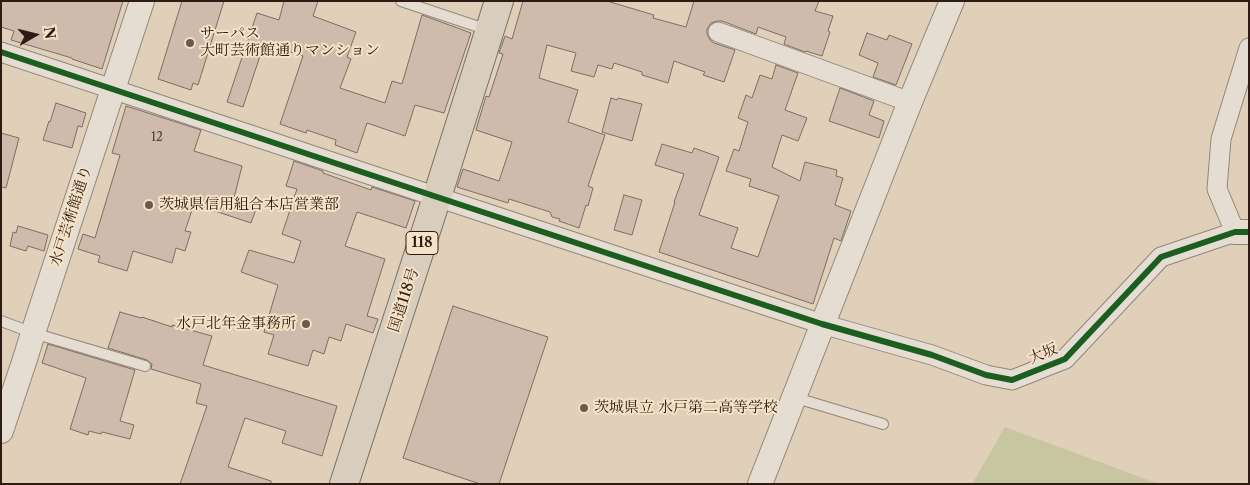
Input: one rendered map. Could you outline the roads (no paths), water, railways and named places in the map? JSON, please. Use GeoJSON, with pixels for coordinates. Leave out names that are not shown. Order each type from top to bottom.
{"type":"FeatureCollection","features":[{"type":"Feature","properties":{"kind":"highway","name":"国道118号"},"geometry":{"type":"LineString","coordinates":[[344,484],[499,1]]}},
{"type":"Feature","properties":{"kind":"street","name":"水戸芸術館通り"},"geometry":{"type":"LineString","coordinates":[[1,431],[142,1]]}},
{"type":"Feature","properties":{"kind":"street"},"geometry":{"type":"LineString","coordinates":[[760,484],[910,102],[952,1]]}},
{"type":"Feature","properties":{"kind":"street"},"geometry":{"type":"LineString","coordinates":[[718,32],[910,102]]}},
{"type":"Feature","properties":{"kind":"street"},"geometry":{"type":"LineString","coordinates":[[1242,232],[1217,189],[1221,138],[1249,48]]}},
{"type":"Feature","properties":{"kind":"street","name":"大坂"},"geometry":{"type":"LineString","coordinates":[[1,52],[822,324],[932,355],[986,375],[1012,380],[1066,360],[1161,257],[1242,232]]}},
{"type":"Feature","properties":{"kind":"lane"},"geometry":{"type":"LineString","coordinates":[[401,1],[490,31]]}},
{"type":"Feature","properties":{"kind":"lane"},"geometry":{"type":"LineString","coordinates":[[1,321],[145,366]]}},
{"type":"Feature","properties":{"kind":"lane"},"geometry":{"type":"LineString","coordinates":[[794,397],[883,424]]}},
{"type":"Feature","properties":{"kind":"place","name":"サーパス 大町芸術館通りマンション"},"geometry":{"type":"Point","coordinates":[190,43]}},
{"type":"Feature","properties":{"kind":"place","name":"茨城県信用組合本店営業部"},"geometry":{"type":"Point","coordinates":[149,205]}},
{"type":"Feature","properties":{"kind":"place","name":"水戸北年金事務所"},"geometry":{"type":"Point","coordinates":[306,324]}},
{"type":"Feature","properties":{"kind":"place","name":"茨城県立 水戸第二高等学校"},"geometry":{"type":"Point","coordinates":[584,408]}}]}
